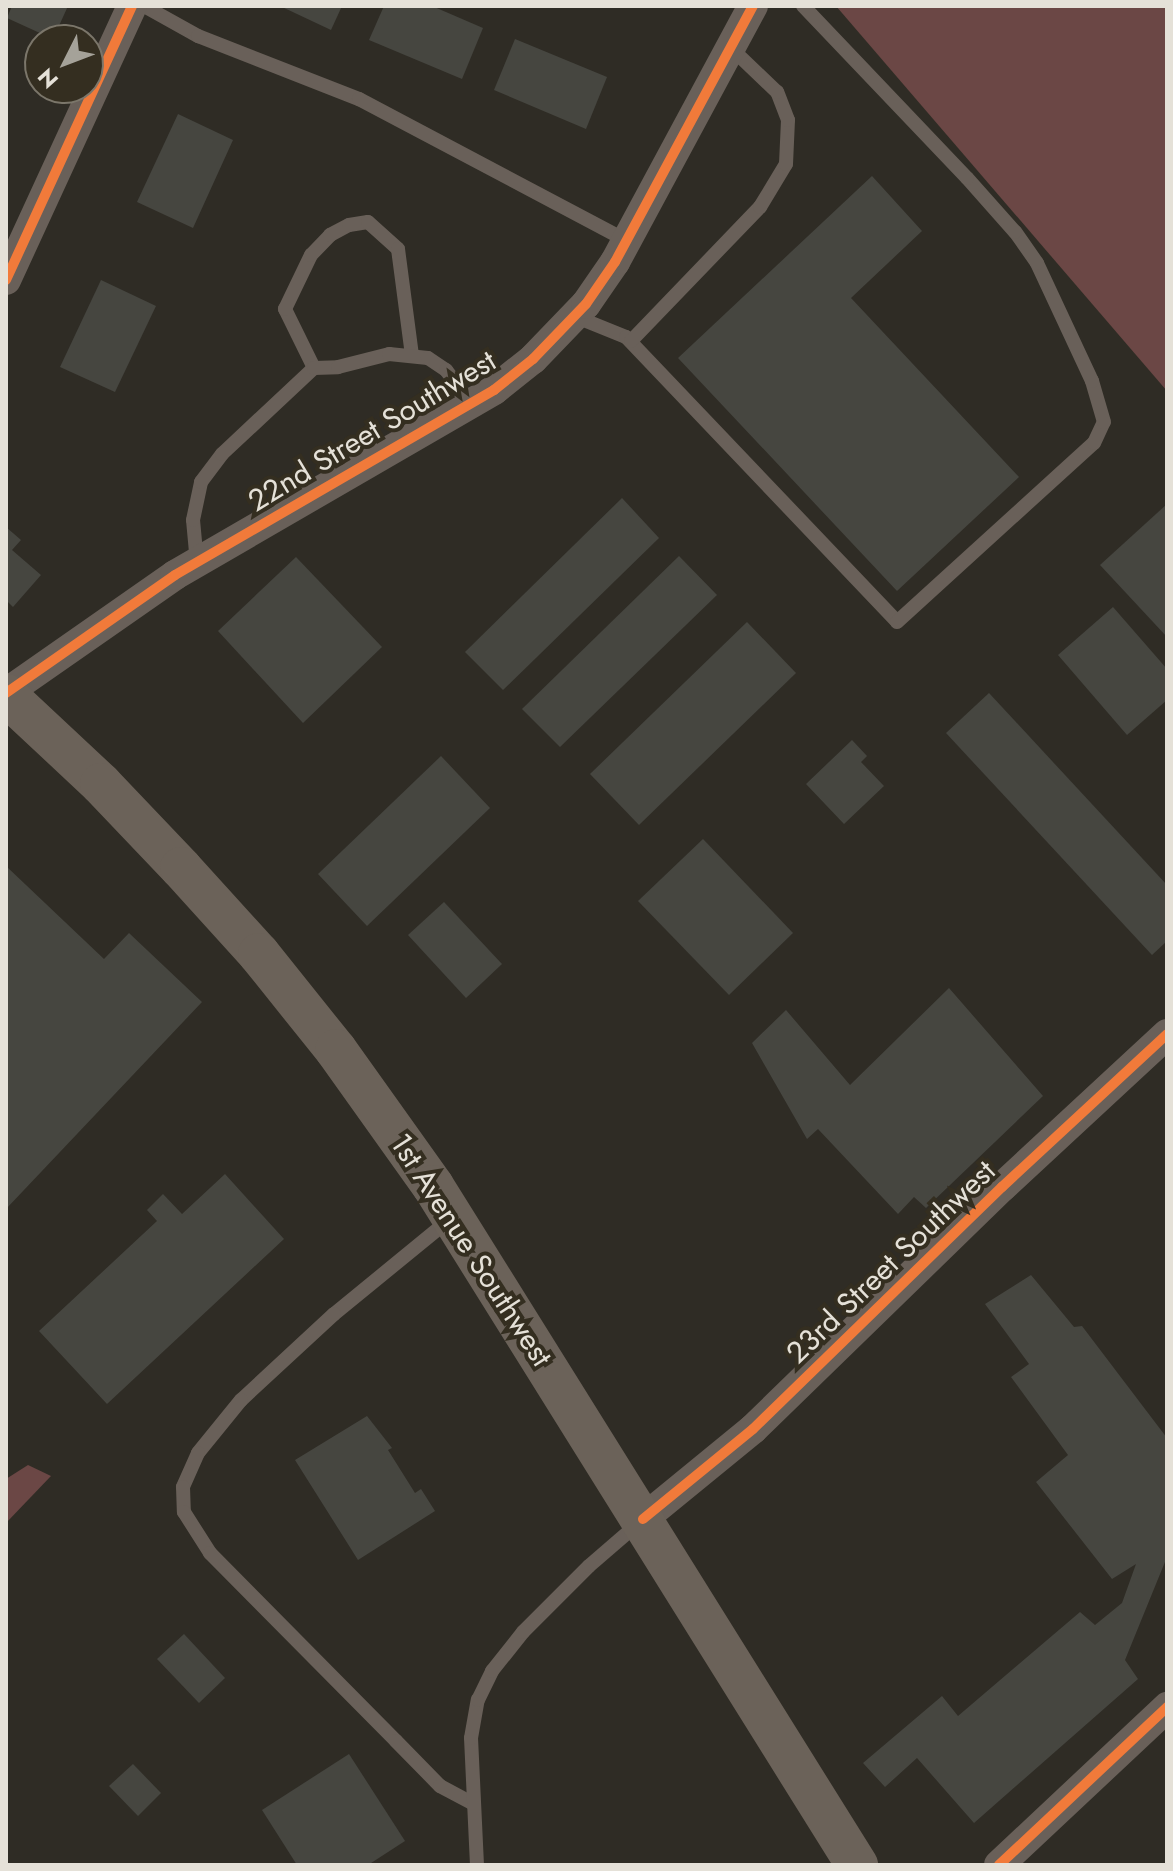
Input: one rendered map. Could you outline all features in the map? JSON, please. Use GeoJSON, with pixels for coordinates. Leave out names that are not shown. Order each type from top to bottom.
{"type":"FeatureCollection","features":[{"type":"Feature","properties":{"kind":"main road","name":"1st Avenue Southwest"},"geometry":{"type":"LineString","coordinates":[[6,694],[101,784],[259,954],[336,1050],[453,1217],[857,1865]]}},
{"type":"Feature","properties":{"kind":"street"},"geometry":{"type":"LineString","coordinates":[[9,265],[132,6]]}},
{"type":"Feature","properties":{"kind":"street","name":"22nd Street Southwest"},"geometry":{"type":"LineString","coordinates":[[6,694],[84,635],[197,563],[471,403],[533,359],[574,316],[627,241],[753,6]]}},
{"type":"Feature","properties":{"kind":"street","name":"23rd Street Southwest"},"geometry":{"type":"LineString","coordinates":[[643,1519],[753,1429],[1002,1187],[1167,1034]]}},
{"type":"Feature","properties":{"kind":"street"},"geometry":{"type":"LineString","coordinates":[[999,1865],[1167,1707]]}},
{"type":"Feature","properties":{"kind":"lane"},"geometry":{"type":"LineString","coordinates":[[144,6],[198,36],[359,99],[627,241]]}},
{"type":"Feature","properties":{"kind":"lane"},"geometry":{"type":"LineString","coordinates":[[574,316],[631,341],[897,622],[1094,443],[1104,422],[1092,381],[1037,263],[1015,232],[967,178],[803,6]]}},
{"type":"Feature","properties":{"kind":"lane"},"geometry":{"type":"LineString","coordinates":[[631,341],[760,207],[786,164],[788,120],[777,92],[731,48]]}},
{"type":"Feature","properties":{"kind":"lane"},"geometry":{"type":"LineString","coordinates":[[314,368],[285,309],[311,255],[330,235],[349,225],[368,222],[398,249],[412,356]]}},
{"type":"Feature","properties":{"kind":"lane"},"geometry":{"type":"LineString","coordinates":[[197,563],[193,520],[201,482],[211,468],[314,368],[338,367],[389,354],[428,358],[446,370],[471,403]]}},
{"type":"Feature","properties":{"kind":"lane"},"geometry":{"type":"LineString","coordinates":[[453,1217],[334,1314],[241,1400],[198,1453],[183,1487],[183,1500],[184,1512],[210,1553],[440,1786],[474,1804]]}},
{"type":"Feature","properties":{"kind":"lane"},"geometry":{"type":"LineString","coordinates":[[477,1865],[471,1738],[478,1700],[492,1671],[523,1632],[589,1566],[643,1519]]}},
{"type":"Feature","properties":{"kind":"shaded area"},"geometry":{"type":"Polygon","coordinates":[[[836,6],[1167,6],[1167,391],[836,6]]]}},
{"type":"Feature","properties":{"kind":"shaded area"},"geometry":{"type":"Polygon","coordinates":[[[28,1465],[51,1476],[6,1523],[6,1479],[28,1465]]]}},
{"type":"Feature","properties":{"kind":"building"},"geometry":{"type":"Polygon","coordinates":[[[12,6],[68,6],[60,24],[24,26],[7,18],[12,6]]]}},
{"type":"Feature","properties":{"kind":"building"},"geometry":{"type":"Polygon","coordinates":[[[280,6],[342,6],[331,30],[280,6]]]}},
{"type":"Feature","properties":{"kind":"building"},"geometry":{"type":"Polygon","coordinates":[[[384,6],[432,6],[483,28],[462,79],[369,40],[384,6]]]}},
{"type":"Feature","properties":{"kind":"building"},"geometry":{"type":"Polygon","coordinates":[[[515,39],[607,77],[586,129],[494,90],[515,39]]]}},
{"type":"Feature","properties":{"kind":"building"},"geometry":{"type":"Polygon","coordinates":[[[178,114],[233,140],[193,228],[137,202],[178,114]]]}},
{"type":"Feature","properties":{"kind":"building"},"geometry":{"type":"Polygon","coordinates":[[[872,176],[922,231],[851,298],[1019,477],[897,591],[678,358],[872,176]]]}},
{"type":"Feature","properties":{"kind":"building"},"geometry":{"type":"Polygon","coordinates":[[[101,280],[156,306],[115,392],[60,367],[101,280]]]}},
{"type":"Feature","properties":{"kind":"building"},"geometry":{"type":"Polygon","coordinates":[[[622,498],[659,538],[503,690],[465,652],[622,498]]]}},
{"type":"Feature","properties":{"kind":"building"},"geometry":{"type":"Polygon","coordinates":[[[1167,504],[1167,637],[1100,565],[1167,504]]]}},
{"type":"Feature","properties":{"kind":"building"},"geometry":{"type":"Polygon","coordinates":[[[6,527],[21,540],[12,550],[41,575],[13,607],[6,600],[6,527]]]}},
{"type":"Feature","properties":{"kind":"building"},"geometry":{"type":"Polygon","coordinates":[[[679,556],[717,595],[560,747],[522,709],[679,556]]]}},
{"type":"Feature","properties":{"kind":"building"},"geometry":{"type":"Polygon","coordinates":[[[296,557],[382,647],[303,723],[218,631],[296,557]]]}},
{"type":"Feature","properties":{"kind":"building"},"geometry":{"type":"Polygon","coordinates":[[[1113,607],[1167,669],[1167,700],[1127,735],[1058,655],[1113,607]]]}},
{"type":"Feature","properties":{"kind":"building"},"geometry":{"type":"Polygon","coordinates":[[[747,622],[796,673],[639,825],[590,774],[747,622]]]}},
{"type":"Feature","properties":{"kind":"building"},"geometry":{"type":"Polygon","coordinates":[[[989,693],[1167,885],[1167,941],[1152,955],[946,733],[989,693]]]}},
{"type":"Feature","properties":{"kind":"building"},"geometry":{"type":"Polygon","coordinates":[[[852,740],[867,756],[861,762],[884,786],[844,824],[806,784],[852,740]]]}},
{"type":"Feature","properties":{"kind":"building"},"geometry":{"type":"Polygon","coordinates":[[[441,756],[490,808],[367,926],[318,874],[441,756]]]}},
{"type":"Feature","properties":{"kind":"building"},"geometry":{"type":"Polygon","coordinates":[[[703,839],[793,933],[729,995],[638,901],[703,839]]]}},
{"type":"Feature","properties":{"kind":"building"},"geometry":{"type":"Polygon","coordinates":[[[6,866],[104,959],[129,933],[202,1002],[6,1209],[6,866]]]}},
{"type":"Feature","properties":{"kind":"building"},"geometry":{"type":"Polygon","coordinates":[[[444,902],[502,964],[466,998],[408,935],[444,902]]]}},
{"type":"Feature","properties":{"kind":"building"},"geometry":{"type":"Polygon","coordinates":[[[949,988],[1043,1096],[926,1208],[914,1197],[898,1214],[818,1129],[807,1139],[752,1043],[786,1010],[850,1085],[949,988]]]}},
{"type":"Feature","properties":{"kind":"building"},"geometry":{"type":"Polygon","coordinates":[[[225,1174],[284,1239],[107,1404],[39,1331],[157,1221],[147,1210],[163,1194],[182,1214],[225,1174]]]}},
{"type":"Feature","properties":{"kind":"building"},"geometry":{"type":"Polygon","coordinates":[[[1031,1275],[1074,1327],[1082,1326],[1167,1438],[1167,1557],[1125,1660],[1138,1679],[974,1823],[917,1758],[885,1787],[863,1763],[942,1696],[958,1716],[1080,1612],[1095,1625],[1122,1603],[1136,1564],[1112,1579],[1036,1482],[1068,1455],[1011,1377],[1029,1364],[985,1304],[1031,1275]]]}},
{"type":"Feature","properties":{"kind":"building"},"geometry":{"type":"Polygon","coordinates":[[[367,1416],[392,1448],[388,1450],[415,1493],[421,1489],[435,1511],[358,1560],[295,1460],[367,1416]]]}},
{"type":"Feature","properties":{"kind":"building"},"geometry":{"type":"Polygon","coordinates":[[[184,1634],[225,1678],[199,1703],[157,1659],[184,1634]]]}},
{"type":"Feature","properties":{"kind":"building"},"geometry":{"type":"Polygon","coordinates":[[[349,1754],[405,1841],[368,1865],[297,1865],[262,1810],[349,1754]]]}},
{"type":"Feature","properties":{"kind":"building"},"geometry":{"type":"Polygon","coordinates":[[[133,1764],[161,1793],[138,1816],[109,1786],[133,1764]]]}},
{"type":"Feature","properties":{"kind":"cycle path"},"geometry":{"type":"LineString","coordinates":[[6,280],[132,6]]}},
{"type":"Feature","properties":{"kind":"cycle path"},"geometry":{"type":"LineString","coordinates":[[6,693],[175,575],[494,390],[533,359],[586,304],[615,262],[753,6]]}},
{"type":"Feature","properties":{"kind":"cycle path"},"geometry":{"type":"LineString","coordinates":[[643,1519],[753,1429],[1002,1187],[1167,1034]]}},
{"type":"Feature","properties":{"kind":"cycle path"},"geometry":{"type":"LineString","coordinates":[[999,1865],[1167,1707]]}}]}
